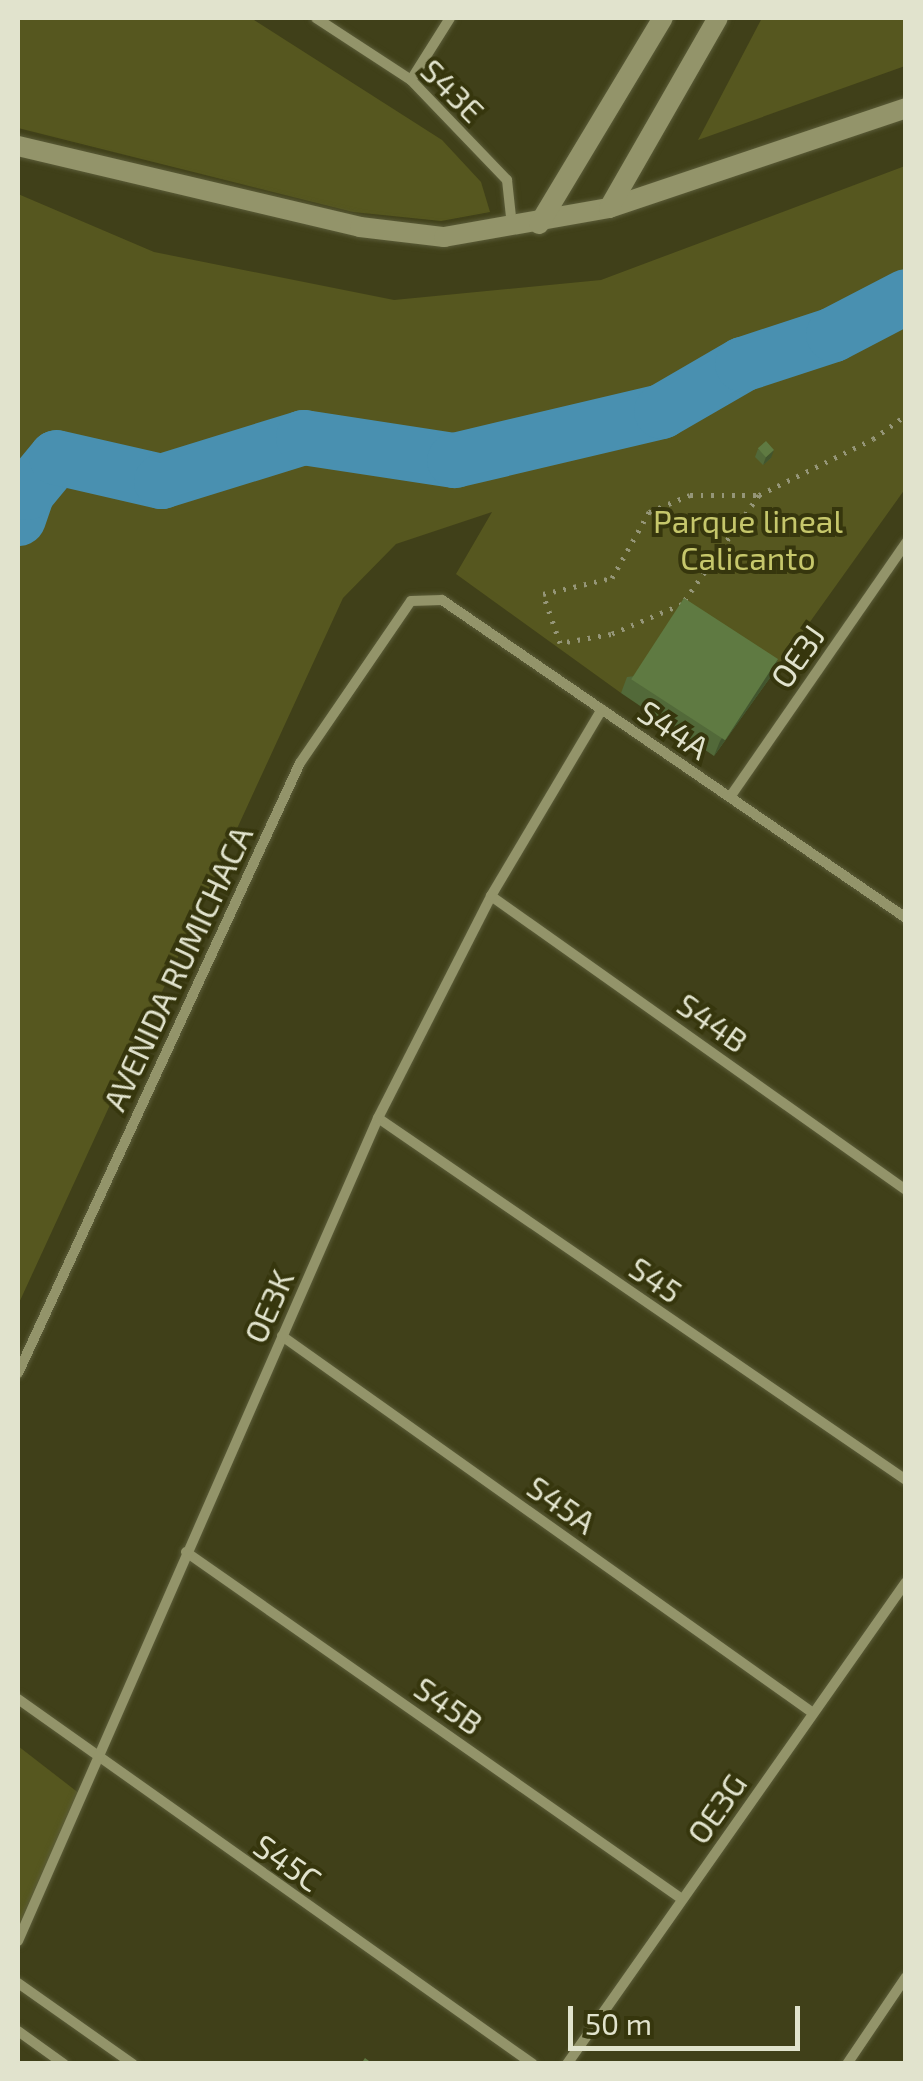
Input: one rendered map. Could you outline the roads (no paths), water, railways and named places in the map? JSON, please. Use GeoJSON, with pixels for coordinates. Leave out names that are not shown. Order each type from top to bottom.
{"type":"FeatureCollection","features":[{"type":"Feature","properties":{"kind":"street","name":"S43E"},"geometry":{"type":"LineString","coordinates":[[316,18],[411,80],[507,180],[512,229]]}},
{"type":"Feature","properties":{"kind":"street"},"geometry":{"type":"LineString","coordinates":[[411,80],[450,18]]}},
{"type":"Feature","properties":{"kind":"street"},"geometry":{"type":"LineString","coordinates":[[539,224],[663,18]]}},
{"type":"Feature","properties":{"kind":"street"},"geometry":{"type":"LineString","coordinates":[[609,208],[718,18]]}},
{"type":"Feature","properties":{"kind":"street"},"geometry":{"type":"LineString","coordinates":[[18,146],[360,227],[444,237],[512,229],[609,208],[906,108]]}},
{"type":"Feature","properties":{"kind":"street","name":"OE3J"},"geometry":{"type":"LineString","coordinates":[[730,797],[906,543]]}},
{"type":"Feature","properties":{"kind":"street","name":"S44A"},"geometry":{"type":"LineString","coordinates":[[410,600],[442,600],[906,918]]}},
{"type":"Feature","properties":{"kind":"street","name":"AVENIDA RUMICHACA"},"geometry":{"type":"LineString","coordinates":[[18,1372],[300,763],[410,600]]}},
{"type":"Feature","properties":{"kind":"street","name":"OE3K"},"geometry":{"type":"LineString","coordinates":[[18,1941],[378,1118],[491,896],[602,710]]}},
{"type":"Feature","properties":{"kind":"street","name":"S44B"},"geometry":{"type":"LineString","coordinates":[[491,896],[906,1190]]}},
{"type":"Feature","properties":{"kind":"street","name":"S45"},"geometry":{"type":"LineString","coordinates":[[378,1118],[906,1480]]}},
{"type":"Feature","properties":{"kind":"street","name":"S45A"},"geometry":{"type":"LineString","coordinates":[[282,1336],[814,1712]]}},
{"type":"Feature","properties":{"kind":"street","name":"S45B"},"geometry":{"type":"LineString","coordinates":[[186,1552],[682,1900]]}},
{"type":"Feature","properties":{"kind":"street","name":"OE3G"},"geometry":{"type":"LineString","coordinates":[[567,2064],[906,1582]]}},
{"type":"Feature","properties":{"kind":"street","name":"S45C"},"geometry":{"type":"LineString","coordinates":[[18,1699],[95,1758],[533,2064]]}},
{"type":"Feature","properties":{"kind":"street"},"geometry":{"type":"LineString","coordinates":[[847,2064],[906,1977]]}},
{"type":"Feature","properties":{"kind":"street"},"geometry":{"type":"LineString","coordinates":[[18,1983],[133,2064]]}},
{"type":"Feature","properties":{"kind":"street"},"geometry":{"type":"LineString","coordinates":[[18,2031],[64,2064]]}},
{"type":"Feature","properties":{"kind":"waterway"},"geometry":{"type":"LineString","coordinates":[[18,518],[27,492],[56,457],[161,481],[303,437],[454,460],[661,411],[742,364],[833,334],[906,296]]}},
{"type":"Feature","properties":{"kind":"park label","name":"Parque lineal Calicanto"},"geometry":{"type":"Point","coordinates":[748,540]}}]}
